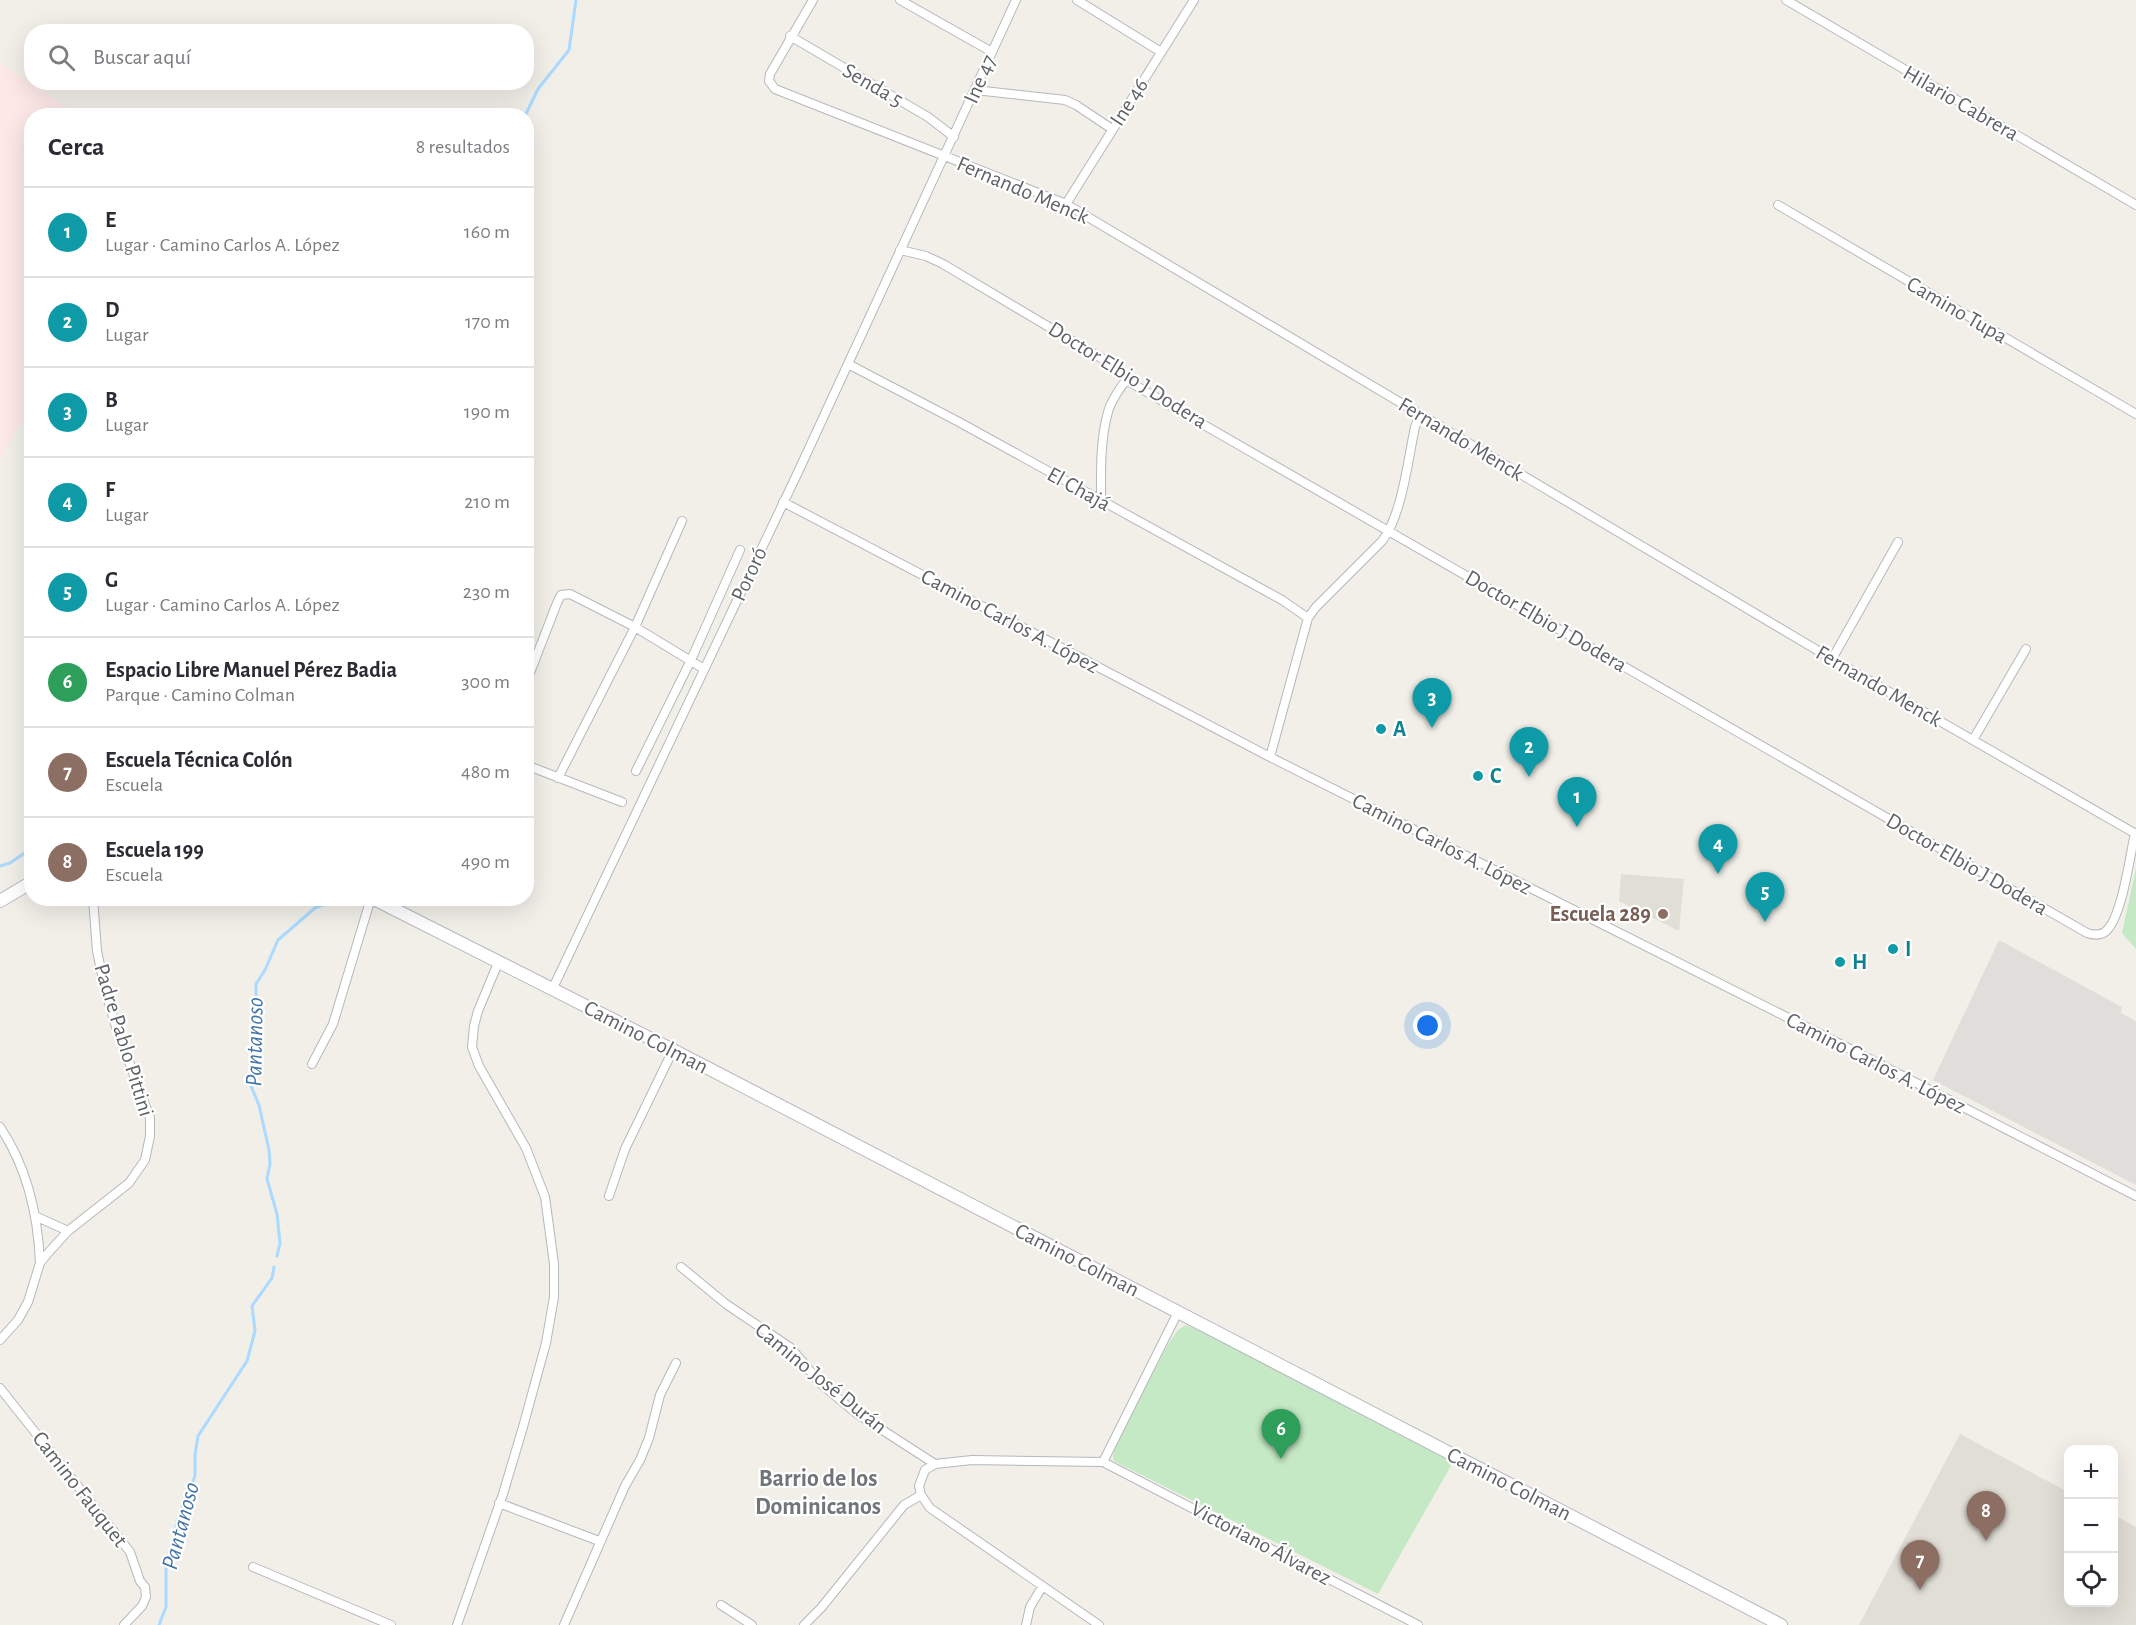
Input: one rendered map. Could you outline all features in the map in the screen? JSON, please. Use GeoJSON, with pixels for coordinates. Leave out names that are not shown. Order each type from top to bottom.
{"type":"FeatureCollection","features":[{"type":"Feature","properties":{"kind":"street"},"geometry":{"type":"LineString","coordinates":[[790,36],[813,0]]}},
{"type":"Feature","properties":{"kind":"street"},"geometry":{"type":"LineString","coordinates":[[900,0],[992,52]]}},
{"type":"Feature","properties":{"kind":"street","name":"Ine 47"},"geometry":{"type":"LineString","coordinates":[[943,156],[954,137],[1016,0]]}},
{"type":"Feature","properties":{"kind":"street"},"geometry":{"type":"LineString","coordinates":[[1077,0],[1161,52]]}},
{"type":"Feature","properties":{"kind":"street","name":"Ine 46"},"geometry":{"type":"LineString","coordinates":[[1066,204],[1194,0]]}},
{"type":"Feature","properties":{"kind":"street","name":"Hilario Cabrera"},"geometry":{"type":"LineString","coordinates":[[1786,0],[2136,205]]}},
{"type":"Feature","properties":{"kind":"street","name":"Fernando Menck"},"geometry":{"type":"LineString","coordinates":[[790,36],[770,74],[769,81],[775,90],[1066,204],[1832,659],[2136,833]]}},
{"type":"Feature","properties":{"kind":"street","name":"Senda 5"},"geometry":{"type":"LineString","coordinates":[[790,36],[928,117],[954,137]]}},
{"type":"Feature","properties":{"kind":"street"},"geometry":{"type":"LineString","coordinates":[[975,90],[1065,100],[1112,129]]}},
{"type":"Feature","properties":{"kind":"street","name":"Pororó"},"geometry":{"type":"LineString","coordinates":[[552,990],[848,364],[943,156]]}},
{"type":"Feature","properties":{"kind":"street","name":"Camino Tupa"},"geometry":{"type":"LineString","coordinates":[[1778,205],[2136,414]]}},
{"type":"Feature","properties":{"kind":"street","name":"Doctor Elbio J Dodera"},"geometry":{"type":"LineString","coordinates":[[900,250],[926,256],[944,264],[1118,368],[1126,380],[2086,933],[2105,932],[2117,915],[2136,833]]}},
{"type":"Feature","properties":{"kind":"street","name":"El Chajá"},"geometry":{"type":"LineString","coordinates":[[848,364],[1101,500],[1282,600],[1308,618]]}},
{"type":"Feature","properties":{"kind":"street"},"geometry":{"type":"LineString","coordinates":[[1101,500],[1103,434],[1113,399],[1126,380]]}},
{"type":"Feature","properties":{"kind":"street"},"geometry":{"type":"LineString","coordinates":[[1270,757],[1308,618],[1322,599],[1382,541],[1389,531],[1397,508],[1420,414]]}},
{"type":"Feature","properties":{"kind":"street","name":"Camino Carlos A. López"},"geometry":{"type":"LineString","coordinates":[[783,502],[1270,757],[1860,1054],[2136,1196]]}},
{"type":"Feature","properties":{"kind":"street"},"geometry":{"type":"LineString","coordinates":[[558,778],[635,627],[682,520]]}},
{"type":"Feature","properties":{"kind":"street"},"geometry":{"type":"LineString","coordinates":[[1832,659],[1898,542]]}},
{"type":"Feature","properties":{"kind":"street"},"geometry":{"type":"LineString","coordinates":[[636,771],[691,660],[740,550]]}},
{"type":"Feature","properties":{"kind":"street"},"geometry":{"type":"LineString","coordinates":[[534,663],[561,595],[570,594],[635,627],[704,669]]}},
{"type":"Feature","properties":{"kind":"street"},"geometry":{"type":"LineString","coordinates":[[1973,740],[2026,649]]}},
{"type":"Feature","properties":{"kind":"street"},"geometry":{"type":"LineString","coordinates":[[534,768],[622,802]]}},
{"type":"Feature","properties":{"kind":"street"},"geometry":{"type":"LineString","coordinates":[[0,901],[24,887]]}},
{"type":"Feature","properties":{"kind":"street","name":"Padre Pablo Pittini"},"geometry":{"type":"LineString","coordinates":[[0,1340],[18,1320],[28,1302],[40,1263],[68,1232],[129,1183],[145,1161],[150,1136],[150,1118],[116,1027],[105,989],[97,951],[94,906]]}},
{"type":"Feature","properties":{"kind":"street"},"geometry":{"type":"LineString","coordinates":[[312,1064],[333,1024],[370,906]]}},
{"type":"Feature","properties":{"kind":"street","name":"Camino Colman"},"geometry":{"type":"LineString","coordinates":[[388,906],[673,1050],[1780,1625]]}},
{"type":"Feature","properties":{"kind":"street"},"geometry":{"type":"LineString","coordinates":[[457,1625],[500,1503],[546,1342],[554,1297],[554,1264],[545,1197],[532,1160],[479,1066],[472,1047],[478,1011],[498,963]]}},
{"type":"Feature","properties":{"kind":"street"},"geometry":{"type":"LineString","coordinates":[[609,1196],[626,1149],[673,1050]]}},
{"type":"Feature","properties":{"kind":"street"},"geometry":{"type":"LineString","coordinates":[[0,1127],[21,1166],[28,1186],[35,1216],[40,1263]]}},
{"type":"Feature","properties":{"kind":"street"},"geometry":{"type":"LineString","coordinates":[[35,1216],[68,1232]]}},
{"type":"Feature","properties":{"kind":"street","name":"Camino José Durán"},"geometry":{"type":"LineString","coordinates":[[681,1267],[726,1304],[791,1348],[821,1384],[856,1413],[935,1464]]}},
{"type":"Feature","properties":{"kind":"street"},"geometry":{"type":"LineString","coordinates":[[1100,1625],[930,1508],[921,1495],[919,1486],[925,1470],[935,1464],[972,1460],[1103,1462],[1178,1312]]}},
{"type":"Feature","properties":{"kind":"street"},"geometry":{"type":"LineString","coordinates":[[564,1625],[599,1542],[640,1460],[649,1438],[660,1395],[676,1363]]}},
{"type":"Feature","properties":{"kind":"street","name":"Camino Fauquet"},"geometry":{"type":"LineString","coordinates":[[0,1388],[130,1552],[140,1581],[145,1587],[146,1597],[142,1606],[124,1625]]}},
{"type":"Feature","properties":{"kind":"street","name":"Victoriano Álvarez"},"geometry":{"type":"LineString","coordinates":[[1103,1462],[1418,1625]]}},
{"type":"Feature","properties":{"kind":"street"},"geometry":{"type":"LineString","coordinates":[[804,1625],[821,1608],[904,1505],[921,1495]]}},
{"type":"Feature","properties":{"kind":"street"},"geometry":{"type":"LineString","coordinates":[[500,1503],[599,1542]]}},
{"type":"Feature","properties":{"kind":"street"},"geometry":{"type":"LineString","coordinates":[[253,1567],[391,1625]]}},
{"type":"Feature","properties":{"kind":"street"},"geometry":{"type":"LineString","coordinates":[[1026,1625],[1030,1607],[1042,1587]]}},
{"type":"Feature","properties":{"kind":"street"},"geometry":{"type":"LineString","coordinates":[[721,1605],[752,1625]]}},
{"type":"Feature","properties":{"kind":"shaded area"},"geometry":{"type":"Polygon","coordinates":[[[0,62],[24,78],[24,90],[41,90],[68,108],[24,108],[24,417],[0,459],[0,62]]]}},
{"type":"Feature","properties":{"kind":"shaded area","name":"Escuela 289"},"geometry":{"type":"Polygon","coordinates":[[[1621,874],[1684,879],[1679,931],[1619,901],[1621,874]]]}},
{"type":"Feature","properties":{"kind":"shaded area"},"geometry":{"type":"Polygon","coordinates":[[[1999,940],[2122,1007],[2121,1013],[2136,1021],[2136,1185],[1933,1080],[1999,940]]]}},
{"type":"Feature","properties":{"kind":"shaded area"},"geometry":{"type":"Polygon","coordinates":[[[1960,1434],[2064,1490],[2064,1607],[2118,1607],[2118,1517],[2136,1527],[2136,1625],[1859,1625],[1960,1434]]]}},
{"type":"Feature","properties":{"kind":"green space"},"geometry":{"type":"Polygon","coordinates":[[[2136,868],[2136,949],[2122,933],[2136,868]]]}},
{"type":"Feature","properties":{"kind":"green space"},"geometry":{"type":"Polygon","coordinates":[[[1186,1325],[1221,1340],[1453,1462],[1378,1594],[1114,1461],[1114,1446],[1170,1341],[1178,1330],[1186,1325]]]}},
{"type":"Feature","properties":{"kind":"waterway"},"geometry":{"type":"LineString","coordinates":[[529,108],[538,89],[569,50],[576,0]]}},
{"type":"Feature","properties":{"kind":"waterway"},"geometry":{"type":"LineString","coordinates":[[0,866],[10,863],[24,853]]}},
{"type":"Feature","properties":{"kind":"waterway","name":"Pantanoso"},"geometry":{"type":"LineString","coordinates":[[277,1256],[280,1243],[277,1214],[267,1179],[270,1164],[269,1150],[259,1105],[251,1086],[251,1067],[256,1040],[256,984],[278,940],[320,906]]}},
{"type":"Feature","properties":{"kind":"waterway","name":"Pantanoso"},"geometry":{"type":"LineString","coordinates":[[159,1625],[166,1607],[166,1562],[177,1521],[195,1476],[198,1436],[247,1361],[255,1331],[252,1306],[272,1278],[274,1267]]}},
{"type":"Feature","properties":{"kind":"place","name":"B"},"geometry":{"type":"Point","coordinates":[1432,728]}},
{"type":"Feature","properties":{"kind":"place","name":"A"},"geometry":{"type":"Point","coordinates":[1381,729]}},
{"type":"Feature","properties":{"kind":"place","name":"C"},"geometry":{"type":"Point","coordinates":[1478,776]}},
{"type":"Feature","properties":{"kind":"place","name":"D"},"geometry":{"type":"Point","coordinates":[1529,777]}},
{"type":"Feature","properties":{"kind":"place","name":"E"},"geometry":{"type":"Point","coordinates":[1577,827]}},
{"type":"Feature","properties":{"kind":"place","name":"F"},"geometry":{"type":"Point","coordinates":[1718,874]}},
{"type":"Feature","properties":{"kind":"place","name":"Escuela 289"},"geometry":{"type":"Point","coordinates":[1663,914]}},
{"type":"Feature","properties":{"kind":"place","name":"G"},"geometry":{"type":"Point","coordinates":[1765,922]}},
{"type":"Feature","properties":{"kind":"place","name":"I"},"geometry":{"type":"Point","coordinates":[1893,949]}},
{"type":"Feature","properties":{"kind":"place","name":"H"},"geometry":{"type":"Point","coordinates":[1840,962]}},
{"type":"Feature","properties":{"kind":"place","name":"Espacio Libre Manuel Pérez Badia"},"geometry":{"type":"Point","coordinates":[1281,1459]}},
{"type":"Feature","properties":{"kind":"place","name":"Escuela 199"},"geometry":{"type":"Point","coordinates":[1986,1541]}},
{"type":"Feature","properties":{"kind":"place","name":"Escuela Técnica Colón"},"geometry":{"type":"Point","coordinates":[1920,1590]}},
{"type":"Feature","properties":{"kind":"district","name":"Barrio de los Dominicanos"},"geometry":{"type":"Point","coordinates":[818,1493]}}]}
